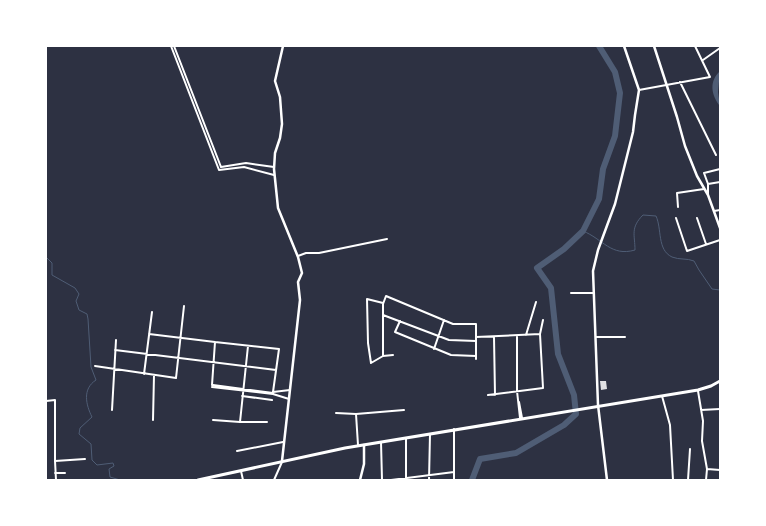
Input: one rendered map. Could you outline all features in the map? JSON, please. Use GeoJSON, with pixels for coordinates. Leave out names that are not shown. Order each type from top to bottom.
{"type":"FeatureCollection","features":[{"type":"Feature","properties":{"kind":"main road"},"geometry":{"type":"LineString","coordinates":[[198,480],[358,445],[521,416],[698,390],[711,386],[720,381]]}},
{"type":"Feature","properties":{"kind":"street"},"geometry":{"type":"LineString","coordinates":[[171,46],[219,170]]}},
{"type":"Feature","properties":{"kind":"street"},"geometry":{"type":"LineString","coordinates":[[174,46],[221,167]]}},
{"type":"Feature","properties":{"kind":"street"},"geometry":{"type":"LineString","coordinates":[[274,480],[282,461],[300,300],[298,282],[302,273],[298,256],[278,208],[274,167],[275,153],[280,138],[282,124],[280,98],[275,80],[283,46]]}},
{"type":"Feature","properties":{"kind":"street"},"geometry":{"type":"LineString","coordinates":[[607,480],[598,405],[593,293],[594,271],[602,240],[615,204],[633,132],[639,90],[624,46]]}},
{"type":"Feature","properties":{"kind":"street"},"geometry":{"type":"LineString","coordinates":[[654,46],[668,84],[685,146],[708,195],[720,228]]}},
{"type":"Feature","properties":{"kind":"street"},"geometry":{"type":"LineString","coordinates":[[639,90],[710,77],[695,47],[700,46]]}},
{"type":"Feature","properties":{"kind":"street"},"geometry":{"type":"LineString","coordinates":[[703,61],[720,48]]}},
{"type":"Feature","properties":{"kind":"street"},"geometry":{"type":"LineString","coordinates":[[680,82],[716,155]]}},
{"type":"Feature","properties":{"kind":"street"},"geometry":{"type":"LineString","coordinates":[[221,167],[250,164],[274,167]]}},
{"type":"Feature","properties":{"kind":"street"},"geometry":{"type":"LineString","coordinates":[[249,168],[250,164]]}},
{"type":"Feature","properties":{"kind":"street"},"geometry":{"type":"LineString","coordinates":[[219,170],[244,167],[275,175]]}},
{"type":"Feature","properties":{"kind":"street"},"geometry":{"type":"LineString","coordinates":[[708,195],[708,184],[704,173],[720,168]]}},
{"type":"Feature","properties":{"kind":"street"},"geometry":{"type":"LineString","coordinates":[[708,184],[720,182]]}},
{"type":"Feature","properties":{"kind":"street"},"geometry":{"type":"LineString","coordinates":[[678,207],[677,193],[704,189]]}},
{"type":"Feature","properties":{"kind":"street"},"geometry":{"type":"LineString","coordinates":[[714,211],[720,210]]}},
{"type":"Feature","properties":{"kind":"street"},"geometry":{"type":"LineString","coordinates":[[676,218],[688,251],[720,240]]}},
{"type":"Feature","properties":{"kind":"street"},"geometry":{"type":"LineString","coordinates":[[697,218],[706,244]]}},
{"type":"Feature","properties":{"kind":"street"},"geometry":{"type":"LineString","coordinates":[[298,256],[306,253],[319,253],[387,239]]}},
{"type":"Feature","properties":{"kind":"street"},"geometry":{"type":"LineString","coordinates":[[571,293],[593,293]]}},
{"type":"Feature","properties":{"kind":"street"},"geometry":{"type":"LineString","coordinates":[[383,356],[383,304],[386,296],[452,324],[476,324],[476,359]]}},
{"type":"Feature","properties":{"kind":"street"},"geometry":{"type":"LineString","coordinates":[[383,304],[367,299],[368,343],[371,363],[383,356],[394,355]]}},
{"type":"Feature","properties":{"kind":"street"},"geometry":{"type":"LineString","coordinates":[[526,335],[536,302]]}},
{"type":"Feature","properties":{"kind":"street"},"geometry":{"type":"LineString","coordinates":[[95,366],[176,378],[184,306]]}},
{"type":"Feature","properties":{"kind":"street"},"geometry":{"type":"LineString","coordinates":[[144,374],[152,312]]}},
{"type":"Feature","properties":{"kind":"street"},"geometry":{"type":"LineString","coordinates":[[383,315],[400,320],[449,340],[476,341]]}},
{"type":"Feature","properties":{"kind":"street"},"geometry":{"type":"LineString","coordinates":[[400,320],[395,332],[451,355],[476,356]]}},
{"type":"Feature","properties":{"kind":"street"},"geometry":{"type":"LineString","coordinates":[[434,349],[444,320]]}},
{"type":"Feature","properties":{"kind":"street"},"geometry":{"type":"LineString","coordinates":[[488,395],[543,388],[540,334],[543,320]]}},
{"type":"Feature","properties":{"kind":"street"},"geometry":{"type":"LineString","coordinates":[[149,334],[181,339],[279,349],[273,393]]}},
{"type":"Feature","properties":{"kind":"street"},"geometry":{"type":"LineString","coordinates":[[476,337],[540,334]]}},
{"type":"Feature","properties":{"kind":"street"},"geometry":{"type":"LineString","coordinates":[[517,336],[517,391],[521,416]]}},
{"type":"Feature","properties":{"kind":"street"},"geometry":{"type":"LineString","coordinates":[[494,337],[495,395]]}},
{"type":"Feature","properties":{"kind":"street"},"geometry":{"type":"LineString","coordinates":[[594,337],[625,337]]}},
{"type":"Feature","properties":{"kind":"street"},"geometry":{"type":"LineString","coordinates":[[112,410],[116,340]]}},
{"type":"Feature","properties":{"kind":"street"},"geometry":{"type":"LineString","coordinates":[[215,342],[212,387],[273,393],[289,399]]}},
{"type":"Feature","properties":{"kind":"street"},"geometry":{"type":"LineString","coordinates":[[240,422],[242,389],[248,346]]}},
{"type":"Feature","properties":{"kind":"street"},"geometry":{"type":"LineString","coordinates":[[115,350],[276,370]]}},
{"type":"Feature","properties":{"kind":"street"},"geometry":{"type":"LineString","coordinates":[[153,420],[154,375]]}},
{"type":"Feature","properties":{"kind":"street"},"geometry":{"type":"LineString","coordinates":[[273,393],[290,390]]}},
{"type":"Feature","properties":{"kind":"street"},"geometry":{"type":"LineString","coordinates":[[698,390],[701,410],[702,441],[707,469],[706,480]]}},
{"type":"Feature","properties":{"kind":"street"},"geometry":{"type":"LineString","coordinates":[[662,395],[670,425],[673,480]]}},
{"type":"Feature","properties":{"kind":"street"},"geometry":{"type":"LineString","coordinates":[[242,396],[272,400]]}},
{"type":"Feature","properties":{"kind":"street"},"geometry":{"type":"LineString","coordinates":[[46,401],[55,400],[56,480]]}},
{"type":"Feature","properties":{"kind":"street"},"geometry":{"type":"LineString","coordinates":[[701,410],[720,409]]}},
{"type":"Feature","properties":{"kind":"street"},"geometry":{"type":"LineString","coordinates":[[336,413],[356,414],[404,410]]}},
{"type":"Feature","properties":{"kind":"street"},"geometry":{"type":"LineString","coordinates":[[356,414],[358,445]]}},
{"type":"Feature","properties":{"kind":"street"},"geometry":{"type":"LineString","coordinates":[[213,420],[267,422]]}},
{"type":"Feature","properties":{"kind":"street"},"geometry":{"type":"LineString","coordinates":[[454,429],[454,480]]}},
{"type":"Feature","properties":{"kind":"street"},"geometry":{"type":"LineString","coordinates":[[429,480],[430,433]]}},
{"type":"Feature","properties":{"kind":"street"},"geometry":{"type":"LineString","coordinates":[[406,437],[406,479]]}},
{"type":"Feature","properties":{"kind":"street"},"geometry":{"type":"LineString","coordinates":[[381,441],[382,480]]}},
{"type":"Feature","properties":{"kind":"street"},"geometry":{"type":"LineString","coordinates":[[237,451],[283,442]]}},
{"type":"Feature","properties":{"kind":"street"},"geometry":{"type":"LineString","coordinates":[[360,480],[364,464],[364,444]]}},
{"type":"Feature","properties":{"kind":"street"},"geometry":{"type":"LineString","coordinates":[[688,480],[690,450]]}},
{"type":"Feature","properties":{"kind":"street"},"geometry":{"type":"LineString","coordinates":[[55,461],[85,459]]}},
{"type":"Feature","properties":{"kind":"street"},"geometry":{"type":"LineString","coordinates":[[707,469],[720,470]]}},
{"type":"Feature","properties":{"kind":"street"},"geometry":{"type":"LineString","coordinates":[[241,470],[243,480]]}},
{"type":"Feature","properties":{"kind":"street"},"geometry":{"type":"LineString","coordinates":[[391,480],[454,472]]}},
{"type":"Feature","properties":{"kind":"street"},"geometry":{"type":"LineString","coordinates":[[55,473],[65,473]]}},
{"type":"Feature","properties":{"kind":"water"},"geometry":{"type":"Polygon","coordinates":[[[720,71],[718,92],[720,106],[712,88],[714,79],[720,71]]]}},
{"type":"Feature","properties":{"kind":"building"},"geometry":{"type":"Polygon","coordinates":[[[600,381],[606,381],[607,389],[601,390],[600,381]]]}},
{"type":"Feature","properties":{"kind":"waterway"},"geometry":{"type":"LineString","coordinates":[[472,480],[480,459],[516,453],[564,425],[576,414],[574,395],[558,354],[551,288],[537,268],[564,249],[583,231],[599,199],[603,169],[615,136],[620,93],[615,72],[599,46]]}},
{"type":"Feature","properties":{"kind":"waterway"},"geometry":{"type":"LineString","coordinates":[[583,231],[613,249],[627,252],[635,250],[634,232],[636,224],[643,215],[656,216],[662,244],[667,254],[675,258],[694,261],[712,289],[720,290]]}},
{"type":"Feature","properties":{"kind":"waterway"},"geometry":{"type":"LineString","coordinates":[[46,257],[52,263],[52,275],[75,288],[79,294],[76,301],[79,310],[87,314],[88,319],[91,367],[96,380],[89,388],[86,397],[92,417],[80,428],[79,434],[91,444],[92,460],[97,465],[113,463],[114,466],[109,469],[110,477],[120,480]]}}]}
